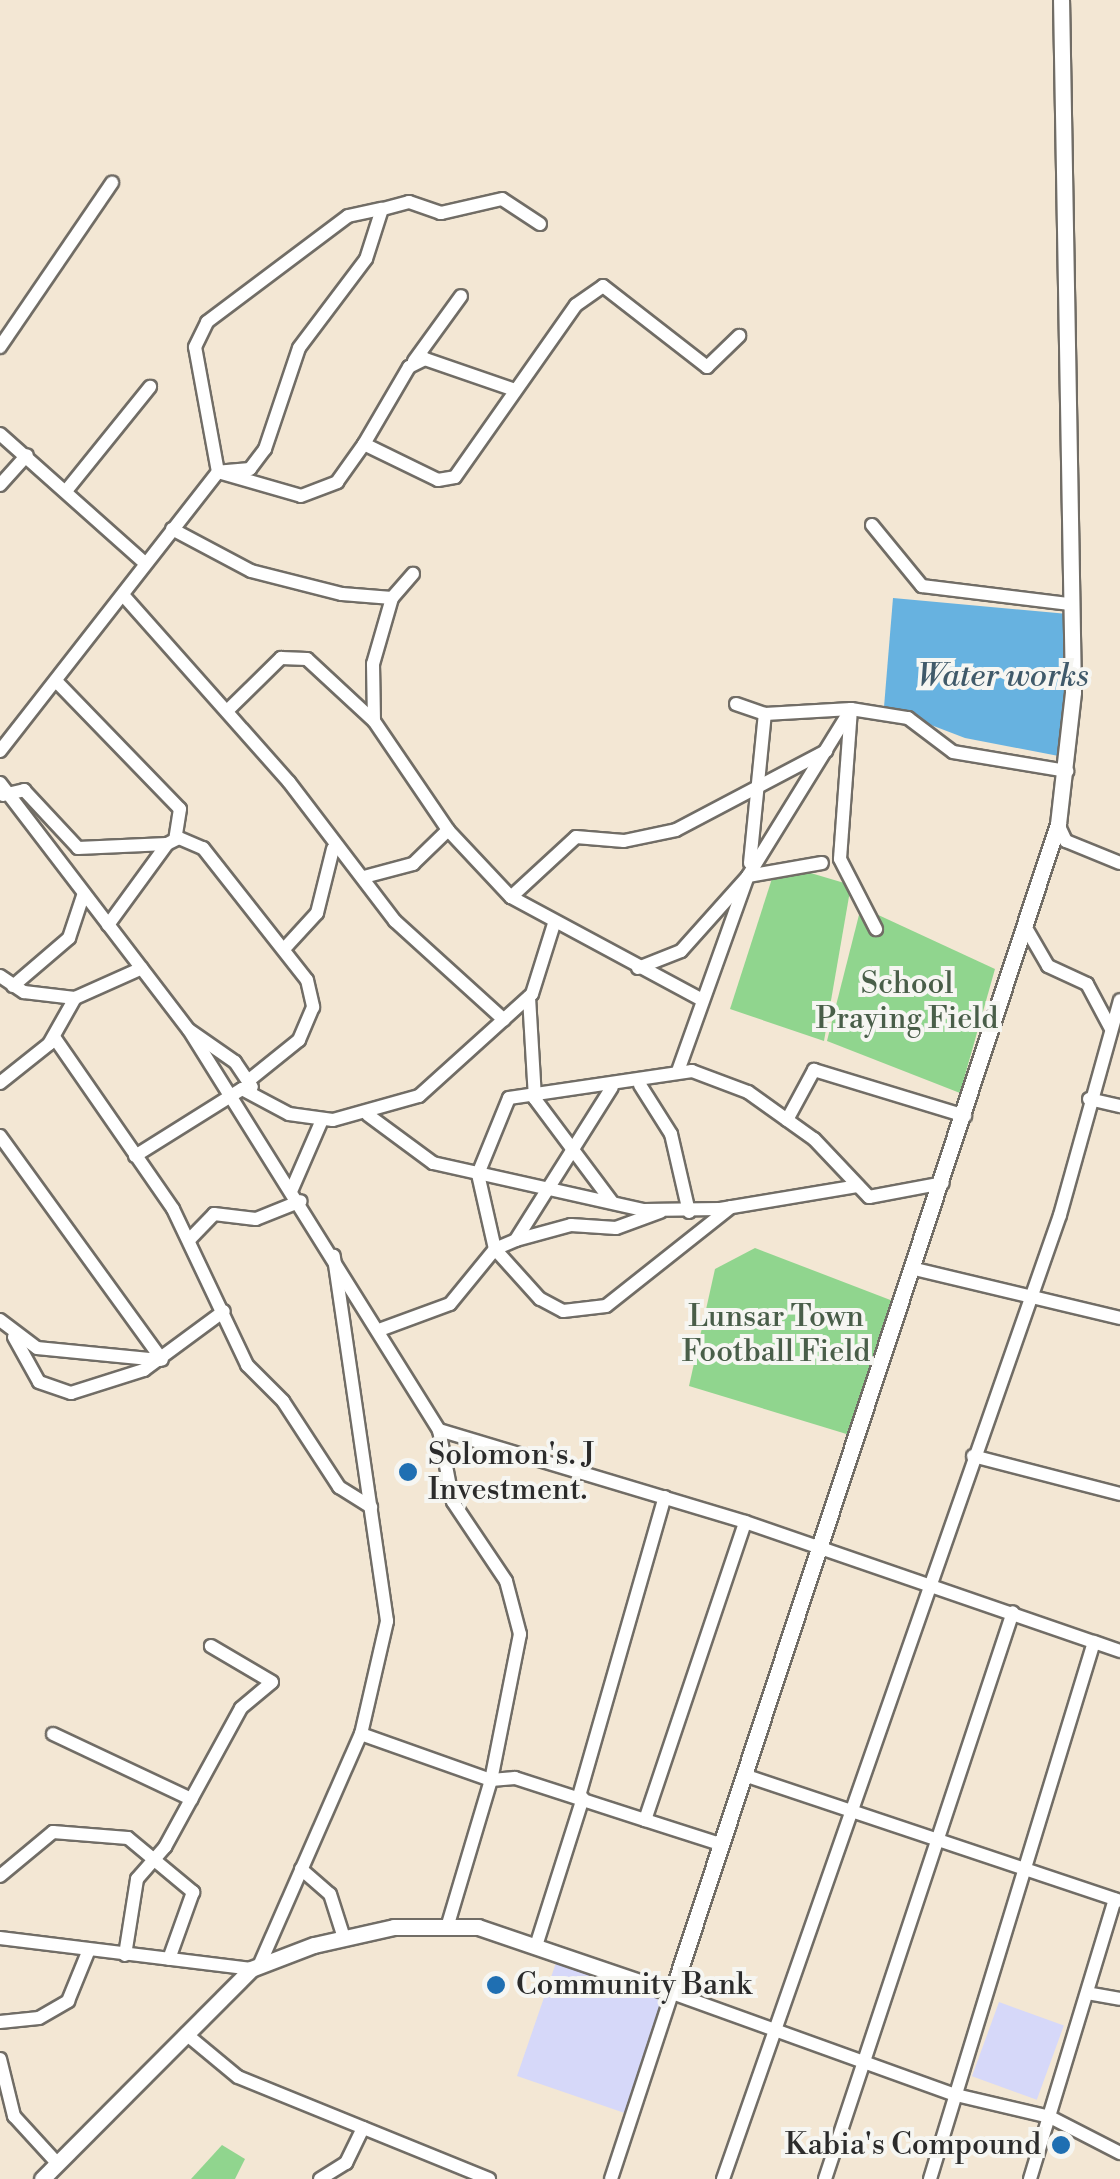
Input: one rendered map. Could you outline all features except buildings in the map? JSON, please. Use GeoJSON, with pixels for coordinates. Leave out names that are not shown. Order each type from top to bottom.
{"type":"FeatureCollection","features":[{"type":"Feature","properties":{"kind":"street"},"geometry":{"type":"LineString","coordinates":[[611,2179],[824,1548],[1058,824],[1067,770],[1068,604],[1060,0]]}},
{"type":"Feature","properties":{"kind":"street"},"geometry":{"type":"LineString","coordinates":[[0,347],[112,182]]}},
{"type":"Feature","properties":{"kind":"street"},"geometry":{"type":"LineString","coordinates":[[218,472],[195,348],[208,322],[348,216],[409,202],[441,213],[502,199],[540,224]]}},
{"type":"Feature","properties":{"kind":"street"},"geometry":{"type":"LineString","coordinates":[[0,751],[218,472],[250,469],[265,448],[299,348],[366,259],[382,210]]}},
{"type":"Feature","properties":{"kind":"street"},"geometry":{"type":"LineString","coordinates":[[364,444],[438,480],[455,477],[512,389],[576,304],[603,286],[707,367],[739,336]]}},
{"type":"Feature","properties":{"kind":"street"},"geometry":{"type":"LineString","coordinates":[[218,472],[301,496],[337,482],[410,367],[461,296]]}},
{"type":"Feature","properties":{"kind":"street"},"geometry":{"type":"LineString","coordinates":[[410,367],[425,359],[512,389]]}},
{"type":"Feature","properties":{"kind":"street"},"geometry":{"type":"LineString","coordinates":[[66,490],[150,387]]}},
{"type":"Feature","properties":{"kind":"street"},"geometry":{"type":"LineString","coordinates":[[0,434],[145,563]]}},
{"type":"Feature","properties":{"kind":"street"},"geometry":{"type":"LineString","coordinates":[[0,485],[28,455]]}},
{"type":"Feature","properties":{"kind":"street"},"geometry":{"type":"LineString","coordinates":[[872,526],[922,586],[1068,604]]}},
{"type":"Feature","properties":{"kind":"street"},"geometry":{"type":"LineString","coordinates":[[172,528],[263,576],[392,598]]}},
{"type":"Feature","properties":{"kind":"street"},"geometry":{"type":"LineString","coordinates":[[374,722],[372,664],[392,598],[413,574]]}},
{"type":"Feature","properties":{"kind":"street"},"geometry":{"type":"LineString","coordinates":[[122,595],[227,711],[333,849],[364,876],[395,921],[504,1020]]}},
{"type":"Feature","properties":{"kind":"street"},"geometry":{"type":"LineString","coordinates":[[227,711],[290,654],[374,722],[448,830],[510,897],[702,1000]]}},
{"type":"Feature","properties":{"kind":"street"},"geometry":{"type":"LineString","coordinates":[[56,681],[180,809],[171,841],[108,925]]}},
{"type":"Feature","properties":{"kind":"street"},"geometry":{"type":"LineString","coordinates":[[736,704],[765,714],[851,709],[908,718],[953,752],[1067,770]]}},
{"type":"Feature","properties":{"kind":"street"},"geometry":{"type":"LineString","coordinates":[[638,968],[686,946],[748,876],[851,709]]}},
{"type":"Feature","properties":{"kind":"street"},"geometry":{"type":"LineString","coordinates":[[851,709],[840,859],[876,929]]}},
{"type":"Feature","properties":{"kind":"street"},"geometry":{"type":"LineString","coordinates":[[678,1071],[748,876],[762,788],[765,714]]}},
{"type":"Feature","properties":{"kind":"street"},"geometry":{"type":"LineString","coordinates":[[510,897],[576,838],[658,836],[762,788],[827,750]]}},
{"type":"Feature","properties":{"kind":"street"},"geometry":{"type":"LineString","coordinates":[[3,790],[24,790],[74,846],[171,841],[203,848],[307,980],[313,1016],[244,1086],[135,1156]]}},
{"type":"Feature","properties":{"kind":"street"},"geometry":{"type":"LineString","coordinates":[[3,790],[189,1030],[244,1086],[288,1114],[322,1120],[368,1115],[428,1090],[529,997],[546,973],[554,924]]}},
{"type":"Feature","properties":{"kind":"street"},"geometry":{"type":"LineString","coordinates":[[1058,824],[1066,841],[1120,862]]}},
{"type":"Feature","properties":{"kind":"street"},"geometry":{"type":"LineString","coordinates":[[364,876],[413,864],[448,830]]}},
{"type":"Feature","properties":{"kind":"street"},"geometry":{"type":"LineString","coordinates":[[284,948],[317,912],[333,849]]}},
{"type":"Feature","properties":{"kind":"street"},"geometry":{"type":"LineString","coordinates":[[748,876],[822,864]]}},
{"type":"Feature","properties":{"kind":"street"},"geometry":{"type":"LineString","coordinates":[[13,986],[69,938],[84,893]]}},
{"type":"Feature","properties":{"kind":"street"},"geometry":{"type":"LineString","coordinates":[[1026,928],[1048,966],[1087,984],[1110,1027]]}},
{"type":"Feature","properties":{"kind":"street"},"geometry":{"type":"LineString","coordinates":[[0,976],[13,986],[74,998],[142,968]]}},
{"type":"Feature","properties":{"kind":"street"},"geometry":{"type":"LineString","coordinates":[[529,997],[536,1092],[572,1154],[614,1204]]}},
{"type":"Feature","properties":{"kind":"street"},"geometry":{"type":"LineString","coordinates":[[0,1083],[54,1037],[74,998]]}},
{"type":"Feature","properties":{"kind":"street"},"geometry":{"type":"LineString","coordinates":[[723,2179],[1026,1294],[1060,1215],[1089,1099],[1120,1000]]}},
{"type":"Feature","properties":{"kind":"street"},"geometry":{"type":"LineString","coordinates":[[189,1030],[244,1086],[292,1188],[333,1248],[439,1430],[452,1502],[506,1581],[520,1634],[491,1780],[448,1924]]}},
{"type":"Feature","properties":{"kind":"street"},"geometry":{"type":"LineString","coordinates":[[54,1037],[189,1240],[257,1379],[283,1401],[339,1487],[371,1507]]}},
{"type":"Feature","properties":{"kind":"street"},"geometry":{"type":"LineString","coordinates":[[787,1120],[814,1070],[965,1116]]}},
{"type":"Feature","properties":{"kind":"street"},"geometry":{"type":"LineString","coordinates":[[731,1207],[593,1311],[550,1306],[495,1249],[478,1174],[506,1100],[536,1092],[640,1085],[678,1071],[728,1082],[787,1120],[876,1199],[943,1183]]}},
{"type":"Feature","properties":{"kind":"street"},"geometry":{"type":"LineString","coordinates":[[640,1085],[671,1134],[690,1212]]}},
{"type":"Feature","properties":{"kind":"street"},"geometry":{"type":"LineString","coordinates":[[516,1240],[552,1192],[612,1087]]}},
{"type":"Feature","properties":{"kind":"street"},"geometry":{"type":"LineString","coordinates":[[1089,1099],[1120,1106]]}},
{"type":"Feature","properties":{"kind":"street"},"geometry":{"type":"LineString","coordinates":[[368,1115],[419,1158],[552,1192],[661,1211],[731,1207],[857,1186]]}},
{"type":"Feature","properties":{"kind":"street"},"geometry":{"type":"LineString","coordinates":[[292,1188],[322,1120]]}},
{"type":"Feature","properties":{"kind":"street"},"geometry":{"type":"LineString","coordinates":[[0,1136],[162,1360]]}},
{"type":"Feature","properties":{"kind":"street"},"geometry":{"type":"LineString","coordinates":[[189,1240],[214,1214],[256,1219],[300,1201]]}},
{"type":"Feature","properties":{"kind":"street"},"geometry":{"type":"LineString","coordinates":[[382,1330],[450,1304],[495,1249],[516,1240],[571,1225],[626,1226],[661,1211]]}},
{"type":"Feature","properties":{"kind":"street"},"geometry":{"type":"LineString","coordinates":[[42,2179],[255,1968],[361,1734],[388,1606],[333,1248]]}},
{"type":"Feature","properties":{"kind":"street"},"geometry":{"type":"LineString","coordinates":[[915,1269],[1120,1318]]}},
{"type":"Feature","properties":{"kind":"street"},"geometry":{"type":"LineString","coordinates":[[0,1320],[39,1382],[58,1394],[116,1383],[162,1360],[224,1311]]}},
{"type":"Feature","properties":{"kind":"street"},"geometry":{"type":"LineString","coordinates":[[14,1337],[51,1350],[162,1360]]}},
{"type":"Feature","properties":{"kind":"street"},"geometry":{"type":"LineString","coordinates":[[439,1430],[745,1522],[1120,1651]]}},
{"type":"Feature","properties":{"kind":"street"},"geometry":{"type":"LineString","coordinates":[[973,1456],[1120,1494]]}},
{"type":"Feature","properties":{"kind":"street"},"geometry":{"type":"LineString","coordinates":[[536,1946],[665,1497]]}},
{"type":"Feature","properties":{"kind":"street"},"geometry":{"type":"LineString","coordinates":[[646,1820],[745,1522]]}},
{"type":"Feature","properties":{"kind":"street"},"geometry":{"type":"LineString","coordinates":[[825,2179],[861,2061],[1014,1612]]}},
{"type":"Feature","properties":{"kind":"street"},"geometry":{"type":"LineString","coordinates":[[930,2179],[1029,1869],[1094,1642]]}},
{"type":"Feature","properties":{"kind":"street"},"geometry":{"type":"LineString","coordinates":[[125,1955],[137,1879],[157,1858],[255,1695],[236,1662],[211,1646]]}},
{"type":"Feature","properties":{"kind":"street"},"geometry":{"type":"LineString","coordinates":[[53,1734],[191,1798]]}},
{"type":"Feature","properties":{"kind":"street"},"geometry":{"type":"LineString","coordinates":[[361,1734],[491,1780],[581,1797],[724,1845]]}},
{"type":"Feature","properties":{"kind":"street"},"geometry":{"type":"LineString","coordinates":[[747,1776],[1118,1900],[1092,1994],[1030,2179]]}},
{"type":"Feature","properties":{"kind":"street"},"geometry":{"type":"LineString","coordinates":[[0,1876],[64,1830],[113,1832],[157,1858],[193,1892],[169,1959]]}},
{"type":"Feature","properties":{"kind":"street"},"geometry":{"type":"LineString","coordinates":[[301,1869],[330,1894],[344,1938]]}},
{"type":"Feature","properties":{"kind":"street"},"geometry":{"type":"LineString","coordinates":[[0,1938],[88,1952],[255,1968],[344,1938],[448,1924],[536,1946],[956,2096],[1050,2116],[1120,2154]]}},
{"type":"Feature","properties":{"kind":"street"},"geometry":{"type":"LineString","coordinates":[[0,2022],[39,2018],[68,2001],[88,1952]]}},
{"type":"Feature","properties":{"kind":"street"},"geometry":{"type":"LineString","coordinates":[[1092,1994],[1120,1999]]}},
{"type":"Feature","properties":{"kind":"street"},"geometry":{"type":"LineString","coordinates":[[186,2034],[238,2077],[489,2179]]}},
{"type":"Feature","properties":{"kind":"street"},"geometry":{"type":"LineString","coordinates":[[0,2059],[14,2116],[58,2164]]}},
{"type":"Feature","properties":{"kind":"street"},"geometry":{"type":"LineString","coordinates":[[320,2179],[346,2163],[363,2128]]}},
{"type":"Feature","properties":{"kind":"street"},"geometry":{"type":"LineString","coordinates":[[439,2179],[448,2164]]}},
{"type":"Feature","properties":{"kind":"shaded area"},"geometry":{"type":"Polygon","coordinates":[[[559,1954],[672,1993],[630,2115],[517,2076],[559,1954]]]}},
{"type":"Feature","properties":{"kind":"shaded area"},"geometry":{"type":"Polygon","coordinates":[[[999,2002],[1064,2026],[1037,2100],[972,2076],[999,2002]]]}},
{"type":"Feature","properties":{"kind":"green space"},"geometry":{"type":"Polygon","coordinates":[[[777,863],[851,885],[824,1041],[730,1009],[777,863]]]}},
{"type":"Feature","properties":{"kind":"green space","name":"School Praying Field"},"geometry":{"type":"Polygon","coordinates":[[[861,907],[995,969],[960,1093],[827,1041],[861,907]]]}},
{"type":"Feature","properties":{"kind":"green space","name":"Lunsar Town Football Field"},"geometry":{"type":"Polygon","coordinates":[[[755,1248],[893,1301],[853,1436],[689,1386],[715,1269],[755,1248]]]}},
{"type":"Feature","properties":{"kind":"green space"},"geometry":{"type":"Polygon","coordinates":[[[222,2145],[245,2159],[235,2179],[191,2179],[222,2145]]]}},
{"type":"Feature","properties":{"kind":"water","name":"Water works"},"geometry":{"type":"Polygon","coordinates":[[[893,598],[1068,614],[1069,758],[965,738],[884,707],[893,598]]]}},
{"type":"Feature","properties":{"kind":"place","name":"Solomon's. J Investment."},"geometry":{"type":"Point","coordinates":[408,1472]}},
{"type":"Feature","properties":{"kind":"place","name":"Community Bank"},"geometry":{"type":"Point","coordinates":[496,1985]}},
{"type":"Feature","properties":{"kind":"place","name":"Kabia's Compound"},"geometry":{"type":"Point","coordinates":[1061,2145]}}]}
